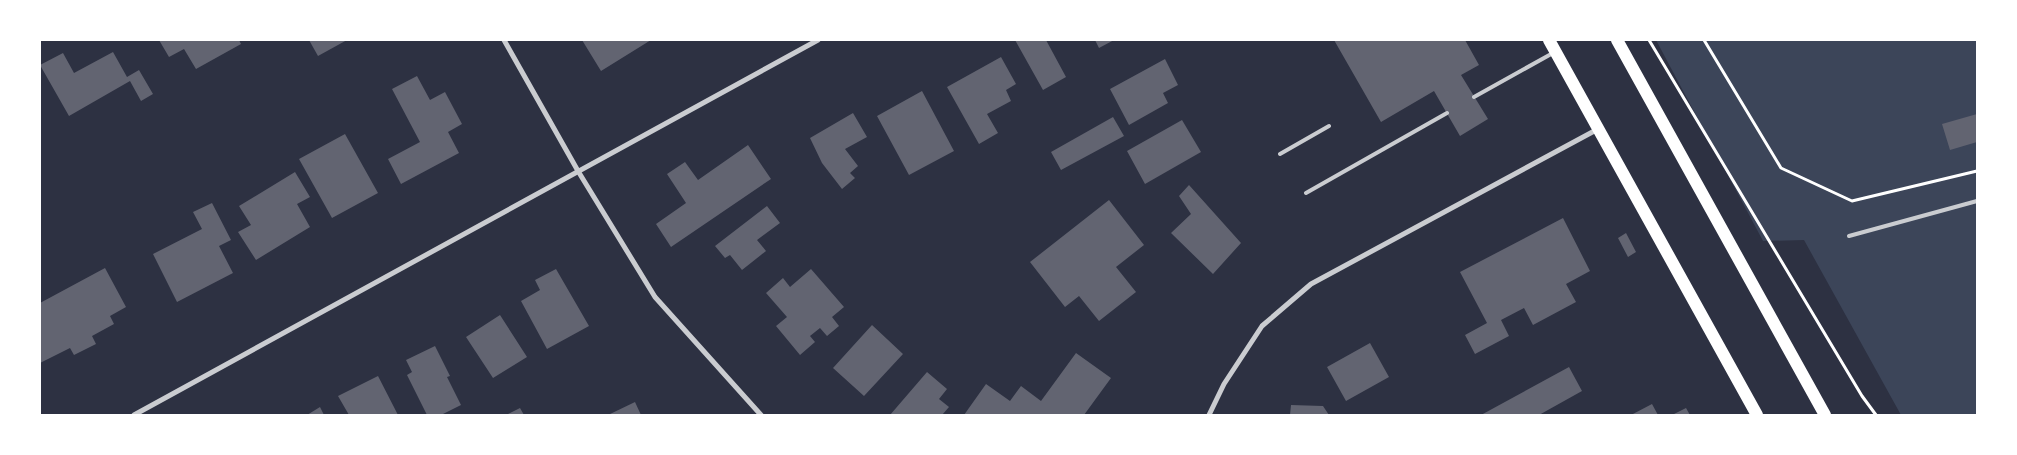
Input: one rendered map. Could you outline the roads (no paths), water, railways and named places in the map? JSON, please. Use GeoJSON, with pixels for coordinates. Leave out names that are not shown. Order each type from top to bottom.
{"type":"FeatureCollection","features":[{"type":"Feature","properties":{"kind":"main road"},"geometry":{"type":"LineString","coordinates":[[1549,40],[1757,415]]}},
{"type":"Feature","properties":{"kind":"main road"},"geometry":{"type":"LineString","coordinates":[[1617,40],[1825,415]]}},
{"type":"Feature","properties":{"kind":"street"},"geometry":{"type":"LineString","coordinates":[[504,40],[578,171],[655,296],[761,415]]}},
{"type":"Feature","properties":{"kind":"street"},"geometry":{"type":"LineString","coordinates":[[134,415],[818,40]]}},
{"type":"Feature","properties":{"kind":"street"},"geometry":{"type":"LineString","coordinates":[[1209,415],[1224,384],[1262,326],[1311,284],[1598,129]]}},
{"type":"Feature","properties":{"kind":"lane"},"geometry":{"type":"LineString","coordinates":[[1474,97],[1555,52]]}},
{"type":"Feature","properties":{"kind":"lane"},"geometry":{"type":"LineString","coordinates":[[1306,193],[1447,113]]}},
{"type":"Feature","properties":{"kind":"lane"},"geometry":{"type":"LineString","coordinates":[[1280,154],[1329,126]]}},
{"type":"Feature","properties":{"kind":"lane"},"geometry":{"type":"LineString","coordinates":[[1849,236],[1977,200]]}}]}
